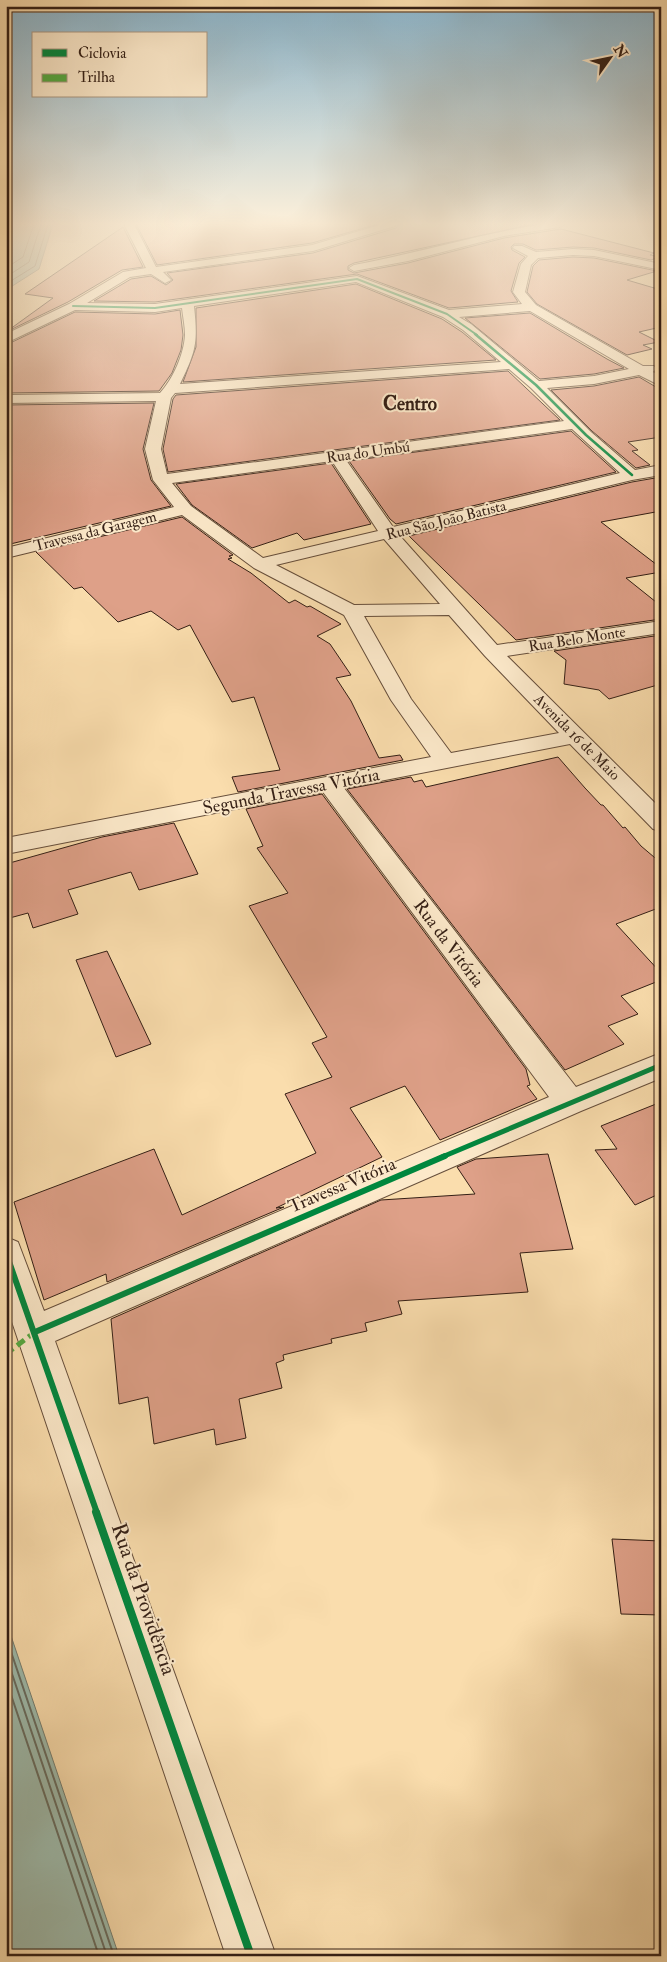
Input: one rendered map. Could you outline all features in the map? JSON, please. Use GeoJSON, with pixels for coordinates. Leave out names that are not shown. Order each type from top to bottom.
{"type":"FeatureCollection","features":[{"type":"Feature","properties":{"kind":"street"},"geometry":{"type":"LineString","coordinates":[[6,339],[54,316]]}},
{"type":"Feature","properties":{"kind":"street"},"geometry":{"type":"LineString","coordinates":[[188,316],[191,336],[186,358],[167,393],[153,449],[161,480],[184,509],[260,564],[351,611],[454,609]]}},
{"type":"Feature","properties":{"kind":"street"},"geometry":{"type":"LineString","coordinates":[[449,316],[467,327],[536,385],[575,424],[632,475],[661,478]]}},
{"type":"Feature","properties":{"kind":"street"},"geometry":{"type":"LineString","coordinates":[[548,316],[661,382]]}},
{"type":"Feature","properties":{"kind":"street"},"geometry":{"type":"LineString","coordinates":[[6,399],[167,393],[512,365]]}},
{"type":"Feature","properties":{"kind":"street"},"geometry":{"type":"LineString","coordinates":[[536,385],[594,380],[661,367]]}},
{"type":"Feature","properties":{"kind":"street","name":"Rua do Umbú"},"geometry":{"type":"LineString","coordinates":[[161,480],[575,424]]}},
{"type":"Feature","properties":{"kind":"street","name":"Avenida 16 de Maio"},"geometry":{"type":"LineString","coordinates":[[336,456],[389,534],[492,652],[661,823]]}},
{"type":"Feature","properties":{"kind":"street","name":"Rua São João Batista"},"geometry":{"type":"LineString","coordinates":[[260,564],[632,475],[661,470]]}},
{"type":"Feature","properties":{"kind":"street","name":"Travessa da Garagem"},"geometry":{"type":"LineString","coordinates":[[6,553],[184,509]]}},
{"type":"Feature","properties":{"kind":"street"},"geometry":{"type":"LineString","coordinates":[[351,611],[400,700],[446,762]]}},
{"type":"Feature","properties":{"kind":"street","name":"Rua Belo Monte"},"geometry":{"type":"LineString","coordinates":[[492,652],[661,627]]}},
{"type":"Feature","properties":{"kind":"street","name":"Segunda Travessa Vitória"},"geometry":{"type":"LineString","coordinates":[[6,846],[576,736]]}},
{"type":"Feature","properties":{"kind":"street","name":"Rua da Vitória"},"geometry":{"type":"LineString","coordinates":[[329,784],[570,1102]]}},
{"type":"Feature","properties":{"kind":"street","name":"Travessa Vitória"},"geometry":{"type":"LineString","coordinates":[[35,1332],[570,1102],[661,1065]]}},
{"type":"Feature","properties":{"kind":"street","name":"Rua da Providência"},"geometry":{"type":"LineString","coordinates":[[6,1253],[251,1956]]}},
{"type":"Feature","properties":{"kind":"water"},"geometry":{"type":"Polygon","coordinates":[[[6,1621],[119,1956],[6,1956],[6,1621]]]}},
{"type":"Feature","properties":{"kind":"building"},"geometry":{"type":"Polygon","coordinates":[[[29,316],[40,316],[6,332],[29,316]]]}},
{"type":"Feature","properties":{"kind":"building"},"geometry":{"type":"Polygon","coordinates":[[[68,316],[181,316],[183,335],[181,350],[172,373],[159,391],[6,393],[6,345],[68,316]]]}},
{"type":"Feature","properties":{"kind":"building"},"geometry":{"type":"Polygon","coordinates":[[[196,316],[434,316],[462,332],[496,360],[183,382],[196,347],[196,316]]]}},
{"type":"Feature","properties":{"kind":"building"},"geometry":{"type":"Polygon","coordinates":[[[534,316],[624,368],[594,374],[540,379],[465,318],[534,316]]]}},
{"type":"Feature","properties":{"kind":"building"},"geometry":{"type":"Polygon","coordinates":[[[557,316],[661,316],[661,327],[639,332],[659,342],[643,345],[652,349],[627,355],[557,316]]]}},
{"type":"Feature","properties":{"kind":"building"},"geometry":{"type":"Polygon","coordinates":[[[508,371],[560,420],[168,472],[163,449],[173,399],[176,395],[508,371]]]}},
{"type":"Feature","properties":{"kind":"building"},"geometry":{"type":"Polygon","coordinates":[[[639,377],[661,390],[661,437],[628,442],[638,450],[632,451],[650,465],[636,468],[592,431],[551,390],[594,386],[639,377]]]}},
{"type":"Feature","properties":{"kind":"building"},"geometry":{"type":"Polygon","coordinates":[[[154,403],[143,449],[151,480],[171,506],[6,545],[6,405],[154,403]]]}},
{"type":"Feature","properties":{"kind":"building"},"geometry":{"type":"Polygon","coordinates":[[[571,431],[616,472],[396,524],[390,519],[349,461],[571,431]]]}},
{"type":"Feature","properties":{"kind":"building"},"geometry":{"type":"Polygon","coordinates":[[[331,463],[371,524],[304,540],[297,533],[252,548],[192,505],[176,484],[331,463]]]}},
{"type":"Feature","properties":{"kind":"building"},"geometry":{"type":"Polygon","coordinates":[[[661,477],[661,511],[601,522],[661,568],[661,572],[626,578],[661,606],[661,619],[516,640],[409,536],[632,482],[661,477]]]}},
{"type":"Feature","properties":{"kind":"building"},"geometry":{"type":"Polygon","coordinates":[[[182,517],[233,555],[229,556],[232,558],[228,559],[251,573],[289,603],[295,600],[307,607],[310,606],[341,624],[317,636],[330,644],[351,675],[336,678],[351,701],[379,758],[400,755],[403,760],[238,792],[232,777],[280,770],[254,697],[232,702],[190,625],[178,630],[151,611],[118,622],[82,587],[74,589],[36,552],[182,517]]]}},
{"type":"Feature","properties":{"kind":"building"},"geometry":{"type":"Polygon","coordinates":[[[661,635],[661,684],[609,699],[599,690],[564,684],[566,660],[554,651],[661,635]]]}},
{"type":"Feature","properties":{"kind":"building"},"geometry":{"type":"Polygon","coordinates":[[[558,757],[623,828],[625,827],[641,846],[661,863],[661,907],[616,924],[661,973],[661,980],[621,996],[638,1014],[608,1026],[624,1044],[565,1070],[347,789],[411,777],[414,782],[422,780],[426,787],[558,757]]]}},
{"type":"Feature","properties":{"kind":"building"},"geometry":{"type":"Polygon","coordinates":[[[322,794],[526,1069],[530,1085],[527,1086],[537,1099],[440,1140],[405,1086],[350,1108],[382,1157],[276,1208],[284,1207],[107,1282],[106,1274],[44,1300],[14,1202],[154,1149],[182,1215],[316,1153],[285,1094],[332,1077],[312,1043],[327,1037],[249,906],[288,893],[257,848],[263,846],[246,809],[322,794]]]}},
{"type":"Feature","properties":{"kind":"building"},"geometry":{"type":"Polygon","coordinates":[[[174,823],[198,874],[139,890],[131,872],[68,890],[78,914],[33,928],[28,913],[6,919],[6,864],[102,837],[174,823]]]}},
{"type":"Feature","properties":{"kind":"building"},"geometry":{"type":"Polygon","coordinates":[[[107,951],[151,1044],[116,1057],[76,960],[107,951]]]}},
{"type":"Feature","properties":{"kind":"building"},"geometry":{"type":"Polygon","coordinates":[[[661,1102],[661,1193],[635,1205],[595,1150],[617,1149],[601,1126],[661,1102]]]}},
{"type":"Feature","properties":{"kind":"building"},"geometry":{"type":"Polygon","coordinates":[[[548,1154],[573,1249],[520,1253],[528,1292],[398,1301],[402,1314],[365,1323],[367,1331],[331,1339],[332,1343],[283,1355],[284,1360],[276,1363],[282,1388],[239,1399],[246,1438],[216,1445],[214,1429],[154,1444],[148,1397],[119,1404],[111,1319],[381,1200],[475,1194],[457,1167],[476,1159],[548,1154]]]}},
{"type":"Feature","properties":{"kind":"building"},"geometry":{"type":"Polygon","coordinates":[[[612,1539],[661,1541],[661,1615],[621,1614],[612,1539]]]}},
{"type":"Feature","properties":{"kind":"marked path"},"geometry":{"type":"LineString","coordinates":[[6,1354],[35,1332]]}},
{"type":"Feature","properties":{"kind":"cycle path"},"geometry":{"type":"LineString","coordinates":[[449,316],[467,327],[536,385],[586,435],[632,475]]}},
{"type":"Feature","properties":{"kind":"cycle path"},"geometry":{"type":"LineString","coordinates":[[35,1332],[570,1102],[661,1065]]}},
{"type":"Feature","properties":{"kind":"cycle path"},"geometry":{"type":"LineString","coordinates":[[6,1253],[251,1956]]}},
{"type":"Feature","properties":{"kind":"district","name":"Centro"},"geometry":{"type":"Point","coordinates":[410,403]}}]}
